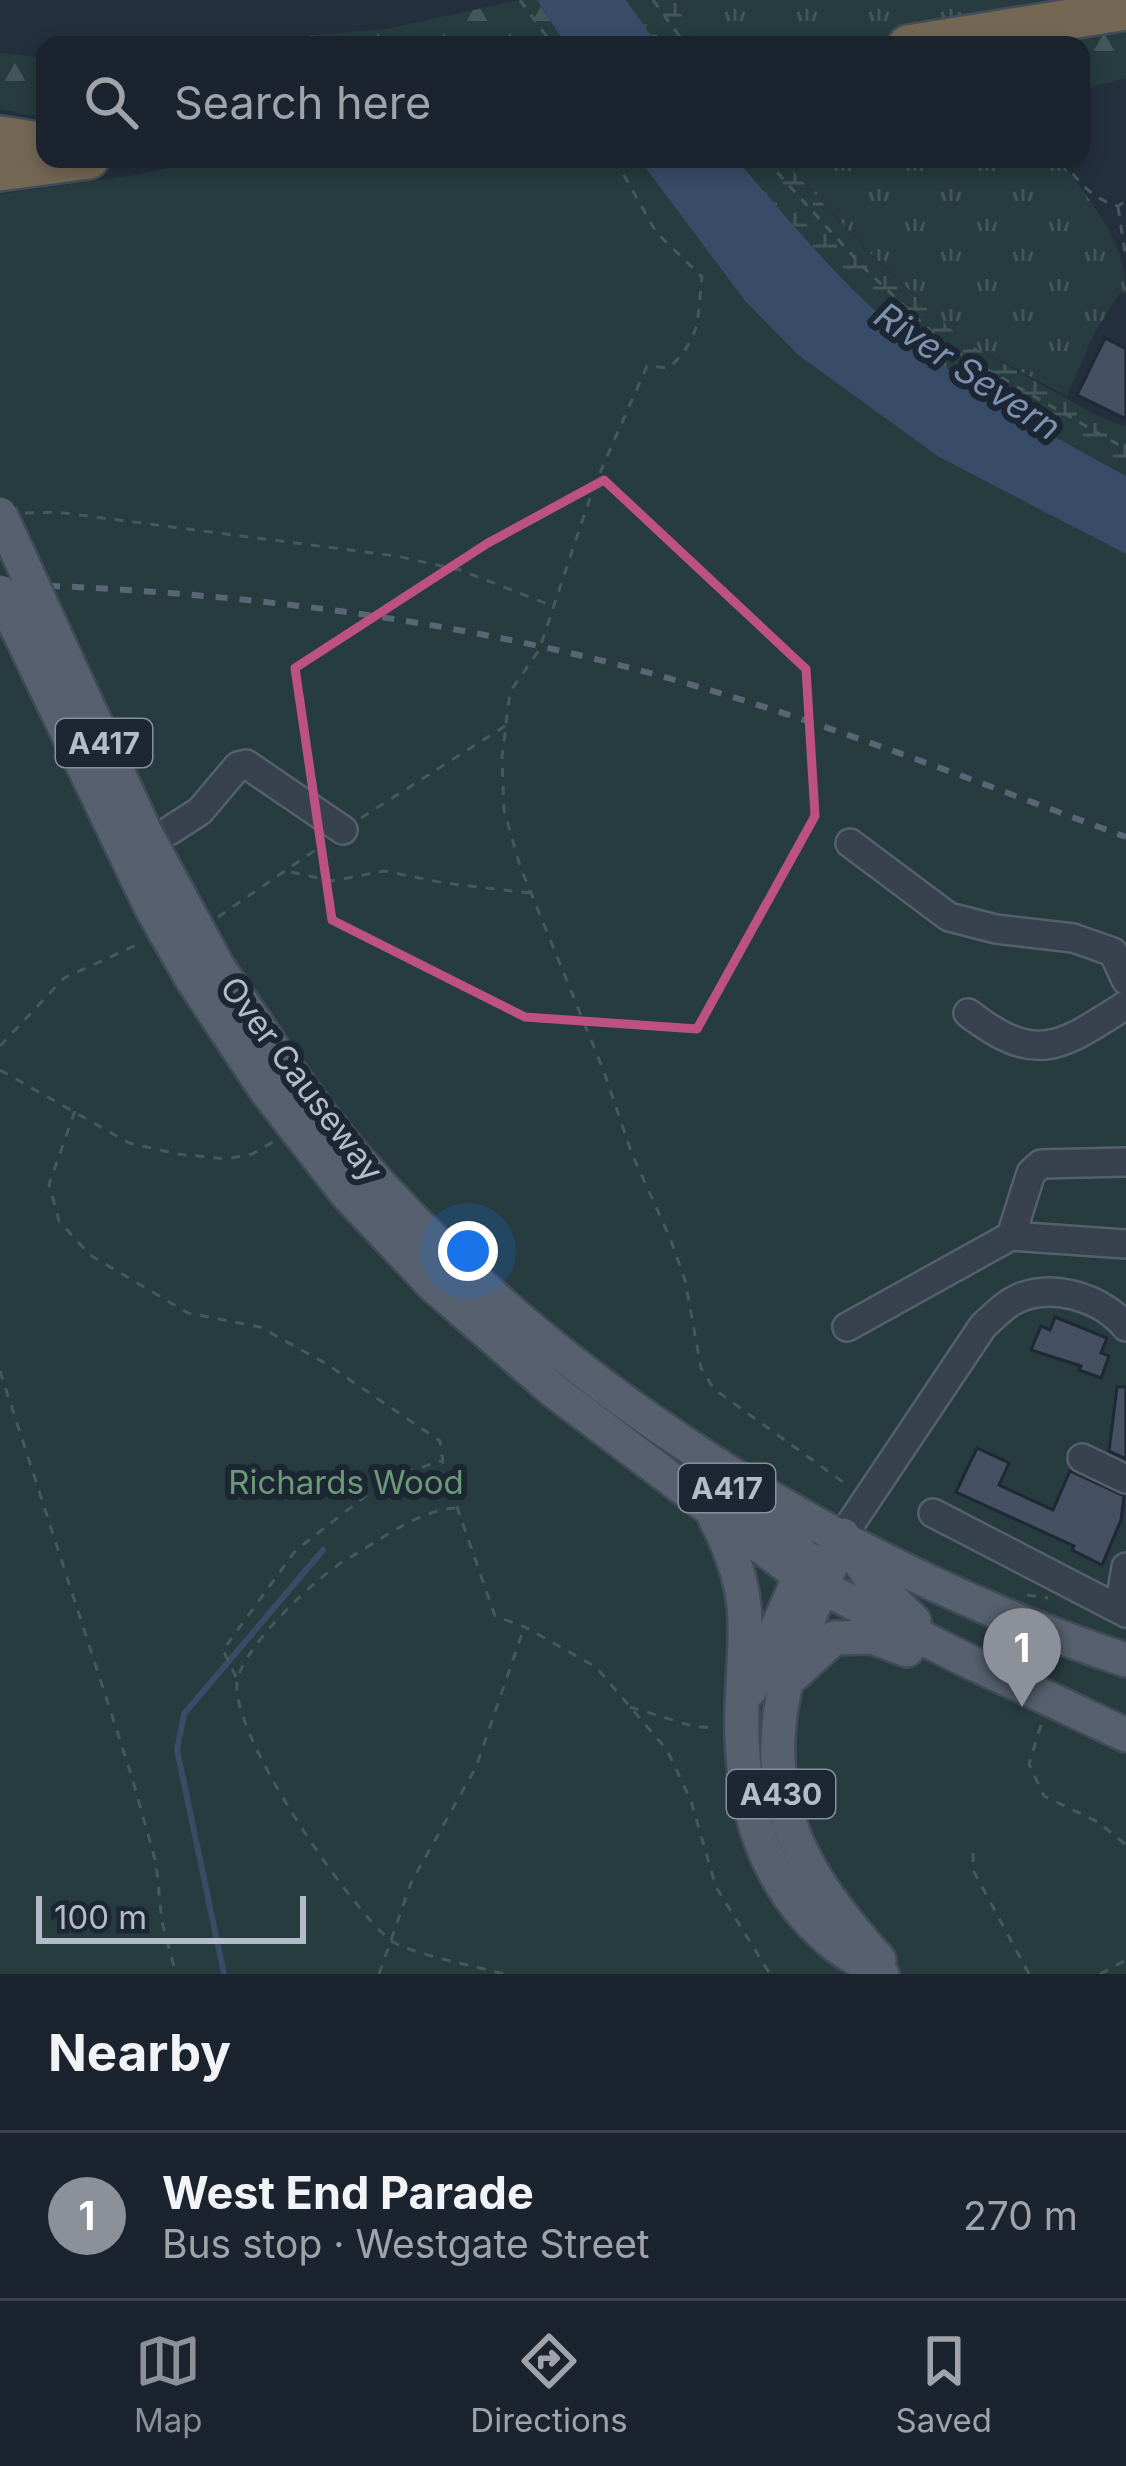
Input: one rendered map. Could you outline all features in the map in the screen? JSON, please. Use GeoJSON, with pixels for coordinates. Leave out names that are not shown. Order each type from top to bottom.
{"type":"FeatureCollection","features":[{"type":"Feature","properties":{"kind":"highway"},"geometry":{"type":"LineString","coordinates":[[967,36],[1126,10]]}},
{"type":"Feature","properties":{"kind":"highway"},"geometry":{"type":"LineString","coordinates":[[0,136],[36,142]]}},
{"type":"Feature","properties":{"kind":"highway"},"geometry":{"type":"LineString","coordinates":[[0,171],[36,166]]}},
{"type":"Feature","properties":{"kind":"main road","name":"Over Causeway"},"geometry":{"type":"LineString","coordinates":[[8,515],[205,973]]}},
{"type":"Feature","properties":{"kind":"main road","name":"Over Causeway"},"geometry":{"type":"LineString","coordinates":[[0,592],[151,907],[205,973],[307,1120],[346,1193],[712,1511],[811,1577]]}},
{"type":"Feature","properties":{"kind":"main road","name":"Over Causeway"},"geometry":{"type":"LineString","coordinates":[[564,1378],[619,1398],[735,1476],[843,1535]]}},
{"type":"Feature","properties":{"kind":"main road","name":"A417"},"geometry":{"type":"LineString","coordinates":[[619,1398],[643,1425],[788,1534],[811,1577],[962,1658],[1126,1735]]}},
{"type":"Feature","properties":{"kind":"main road","name":"A430"},"geometry":{"type":"LineString","coordinates":[[712,1511],[738,1562],[745,1595],[731,1719],[758,1839],[779,1886],[829,1941],[887,1974]]}},
{"type":"Feature","properties":{"kind":"main road","name":"A417"},"geometry":{"type":"LineString","coordinates":[[843,1535],[871,1579],[962,1658]]}},
{"type":"Feature","properties":{"kind":"main road","name":"A417"},"geometry":{"type":"LineString","coordinates":[[843,1535],[986,1607],[1126,1660]]}},
{"type":"Feature","properties":{"kind":"main road"},"geometry":{"type":"LineString","coordinates":[[811,1577],[843,1535]]}},
{"type":"Feature","properties":{"kind":"main road","name":"A430"},"geometry":{"type":"LineString","coordinates":[[731,1719],[811,1577]]}},
{"type":"Feature","properties":{"kind":"main road","name":"A430"},"geometry":{"type":"LineString","coordinates":[[811,1577],[784,1688],[778,1767],[783,1811],[802,1861],[887,1974]]}},
{"type":"Feature","properties":{"kind":"main road"},"geometry":{"type":"LineString","coordinates":[[784,1688],[819,1649],[834,1638],[847,1636],[885,1640],[972,1674],[994,1674]]}},
{"type":"Feature","properties":{"kind":"street"},"geometry":{"type":"LineString","coordinates":[[169,831],[200,812],[238,766],[246,764],[343,830]]}},
{"type":"Feature","properties":{"kind":"street"},"geometry":{"type":"LineString","coordinates":[[850,843],[949,917],[996,929],[1073,938],[1113,952],[1126,980]]}},
{"type":"Feature","properties":{"kind":"street"},"geometry":{"type":"LineString","coordinates":[[968,1013],[1017,1044],[1040,1046],[1069,1040],[1126,1005]]}},
{"type":"Feature","properties":{"kind":"street"},"geometry":{"type":"LineString","coordinates":[[1011,1236],[1031,1173],[1041,1164],[1126,1162]]}},
{"type":"Feature","properties":{"kind":"street"},"geometry":{"type":"LineString","coordinates":[[847,1328],[1011,1236],[1126,1244]]}},
{"type":"Feature","properties":{"kind":"street"},"geometry":{"type":"LineString","coordinates":[[843,1535],[983,1326],[1014,1300],[1048,1293],[1080,1296],[1115,1314],[1126,1327]]}},
{"type":"Feature","properties":{"kind":"street"},"geometry":{"type":"LineString","coordinates":[[1082,1458],[1126,1479]]}},
{"type":"Feature","properties":{"kind":"street"},"geometry":{"type":"LineString","coordinates":[[933,1513],[1122,1611],[1126,1567]]}},
{"type":"Feature","properties":{"kind":"path"},"geometry":{"type":"LineString","coordinates":[[520,0],[546,36]]}},
{"type":"Feature","properties":{"kind":"path"},"geometry":{"type":"LineString","coordinates":[[653,0],[679,36]]}},
{"type":"Feature","properties":{"kind":"path"},"geometry":{"type":"LineString","coordinates":[[620,168],[656,232],[702,278],[696,332],[690,348],[669,368],[647,366],[594,487],[535,659],[510,692],[502,757],[504,810],[632,1154],[685,1280],[701,1368],[714,1389],[864,1500]]}},
{"type":"Feature","properties":{"kind":"path"},"geometry":{"type":"LineString","coordinates":[[773,168],[863,267],[948,347],[1126,449]]}},
{"type":"Feature","properties":{"kind":"path"},"geometry":{"type":"LineString","coordinates":[[1068,168],[1100,201],[1118,206],[1126,201]]}},
{"type":"Feature","properties":{"kind":"path"},"geometry":{"type":"LineString","coordinates":[[1118,206],[1126,259]]}},
{"type":"Feature","properties":{"kind":"path"},"geometry":{"type":"LineString","coordinates":[[8,515],[56,512],[396,556],[460,570],[551,606]]}},
{"type":"Feature","properties":{"kind":"path"},"geometry":{"type":"LineString","coordinates":[[343,830],[506,725]]}},
{"type":"Feature","properties":{"kind":"path"},"geometry":{"type":"LineString","coordinates":[[289,872],[332,880],[384,871],[532,894]]}},
{"type":"Feature","properties":{"kind":"path"},"geometry":{"type":"LineString","coordinates":[[0,1070],[129,1143],[178,1154],[226,1159],[252,1154],[307,1120]]}},
{"type":"Feature","properties":{"kind":"path"},"geometry":{"type":"LineString","coordinates":[[75,1111],[50,1184],[59,1221],[89,1255],[188,1313],[260,1328],[326,1364],[440,1441],[495,1616],[525,1627],[596,1667],[668,1750],[691,1801],[716,1887],[770,1974]]}},
{"type":"Feature","properties":{"kind":"path"},"geometry":{"type":"LineString","coordinates":[[0,1371],[131,1774],[156,1862],[162,1922],[176,1974]]}},
{"type":"Feature","properties":{"kind":"path"},"geometry":{"type":"LineString","coordinates":[[443,1460],[389,1478],[296,1550],[223,1650],[237,1678],[242,1721],[334,1877],[393,1943],[504,1974]]}},
{"type":"Feature","properties":{"kind":"path"},"geometry":{"type":"LineString","coordinates":[[237,1678],[271,1627],[328,1570],[433,1510],[458,1508]]}},
{"type":"Feature","properties":{"kind":"path"},"geometry":{"type":"LineString","coordinates":[[1015,1593],[1057,1600]]}},
{"type":"Feature","properties":{"kind":"path"},"geometry":{"type":"LineString","coordinates":[[379,1974],[410,1883],[476,1767],[525,1627]]}},
{"type":"Feature","properties":{"kind":"path"},"geometry":{"type":"LineString","coordinates":[[1054,1701],[1036,1736],[1029,1764],[1033,1779],[1044,1796],[1098,1822],[1126,1844]]}},
{"type":"Feature","properties":{"kind":"path"},"geometry":{"type":"LineString","coordinates":[[628,1706],[692,1726],[731,1719]]}},
{"type":"Feature","properties":{"kind":"path"},"geometry":{"type":"LineString","coordinates":[[973,1853],[973,1870],[1029,1974]]}},
{"type":"Feature","properties":{"kind":"path"},"geometry":{"type":"LineString","coordinates":[[1100,1974],[1126,1960]]}},
{"type":"Feature","properties":{"kind":"highlighted area"},"geometry":{"type":"Polygon","coordinates":[[[604,480],[806,669],[815,816],[697,1029],[525,1017],[332,920],[295,668],[488,543],[604,480]]]}},
{"type":"Feature","properties":{"kind":"green space"},"geometry":{"type":"Polygon","coordinates":[[[537,0],[560,36],[305,36],[387,29],[537,0]]]}},
{"type":"Feature","properties":{"kind":"green space"},"geometry":{"type":"Polygon","coordinates":[[[626,0],[676,0],[692,36],[652,36],[626,0]]]}},
{"type":"Feature","properties":{"kind":"green space"},"geometry":{"type":"Polygon","coordinates":[[[676,0],[1010,0],[1013,33],[692,36],[676,0]]]}},
{"type":"Feature","properties":{"kind":"green space"},"geometry":{"type":"Polygon","coordinates":[[[1010,0],[1126,0],[1126,78],[1090,88],[1090,36],[1013,33],[1010,0]]]}},
{"type":"Feature","properties":{"kind":"green space"},"geometry":{"type":"Polygon","coordinates":[[[0,53],[36,57],[36,116],[0,109],[0,53]]]}},
{"type":"Feature","properties":{"kind":"green space","name":"Richards Wood"},"geometry":{"type":"Polygon","coordinates":[[[166,168],[646,168],[745,301],[798,355],[939,457],[1126,554],[1126,1974],[0,1974],[0,194],[166,168]]]}},
{"type":"Feature","properties":{"kind":"green space"},"geometry":{"type":"Polygon","coordinates":[[[744,168],[790,168],[871,255],[965,342],[1126,427],[1126,476],[1041,429],[933,359],[839,276],[744,168]]]}},
{"type":"Feature","properties":{"kind":"green space"},"geometry":{"type":"Polygon","coordinates":[[[790,168],[1066,168],[1113,238],[1126,293],[1119,294],[1094,334],[1067,396],[965,342],[872,255],[790,168]]]}},
{"type":"Feature","properties":{"kind":"water"},"geometry":{"type":"Polygon","coordinates":[[[537,0],[626,0],[652,36],[560,36],[537,0]]]}},
{"type":"Feature","properties":{"kind":"water"},"geometry":{"type":"Polygon","coordinates":[[[646,168],[744,168],[839,276],[908,339],[986,395],[1126,476],[1126,554],[939,457],[798,355],[745,301],[646,168]]]}},
{"type":"Feature","properties":{"kind":"building"},"geometry":{"type":"Polygon","coordinates":[[[1105,338],[1126,349],[1126,419],[1077,395],[1105,338]]]}},
{"type":"Feature","properties":{"kind":"building"},"geometry":{"type":"Polygon","coordinates":[[[1055,1317],[1107,1338],[1101,1353],[1109,1356],[1101,1378],[1079,1370],[1081,1366],[1031,1350],[1041,1326],[1050,1330],[1055,1317]]]}},
{"type":"Feature","properties":{"kind":"building"},"geometry":{"type":"Polygon","coordinates":[[[1117,1387],[1126,1387],[1126,1459],[1109,1451],[1117,1387]]]}},
{"type":"Feature","properties":{"kind":"building"},"geometry":{"type":"Polygon","coordinates":[[[977,1448],[1009,1463],[999,1485],[1053,1510],[1070,1471],[1124,1496],[1121,1520],[1102,1565],[1072,1550],[1074,1546],[956,1492],[977,1448]]]}},
{"type":"Feature","properties":{"kind":"waterway"},"geometry":{"type":"LineString","coordinates":[[224,1974],[177,1750],[184,1714],[323,1550]]}},
{"type":"Feature","properties":{"kind":"railway"},"geometry":{"type":"LineString","coordinates":[[0,584],[174,593],[348,612],[605,661],[745,701],[1126,837]]}},
{"type":"Feature","properties":{"kind":"place","name":"West End Parade"},"geometry":{"type":"Point","coordinates":[1022,1707]}},
{"type":"Feature","properties":{"kind":"water label","name":"River Severn"},"geometry":{"type":"Point","coordinates":[968,371]}}]}
